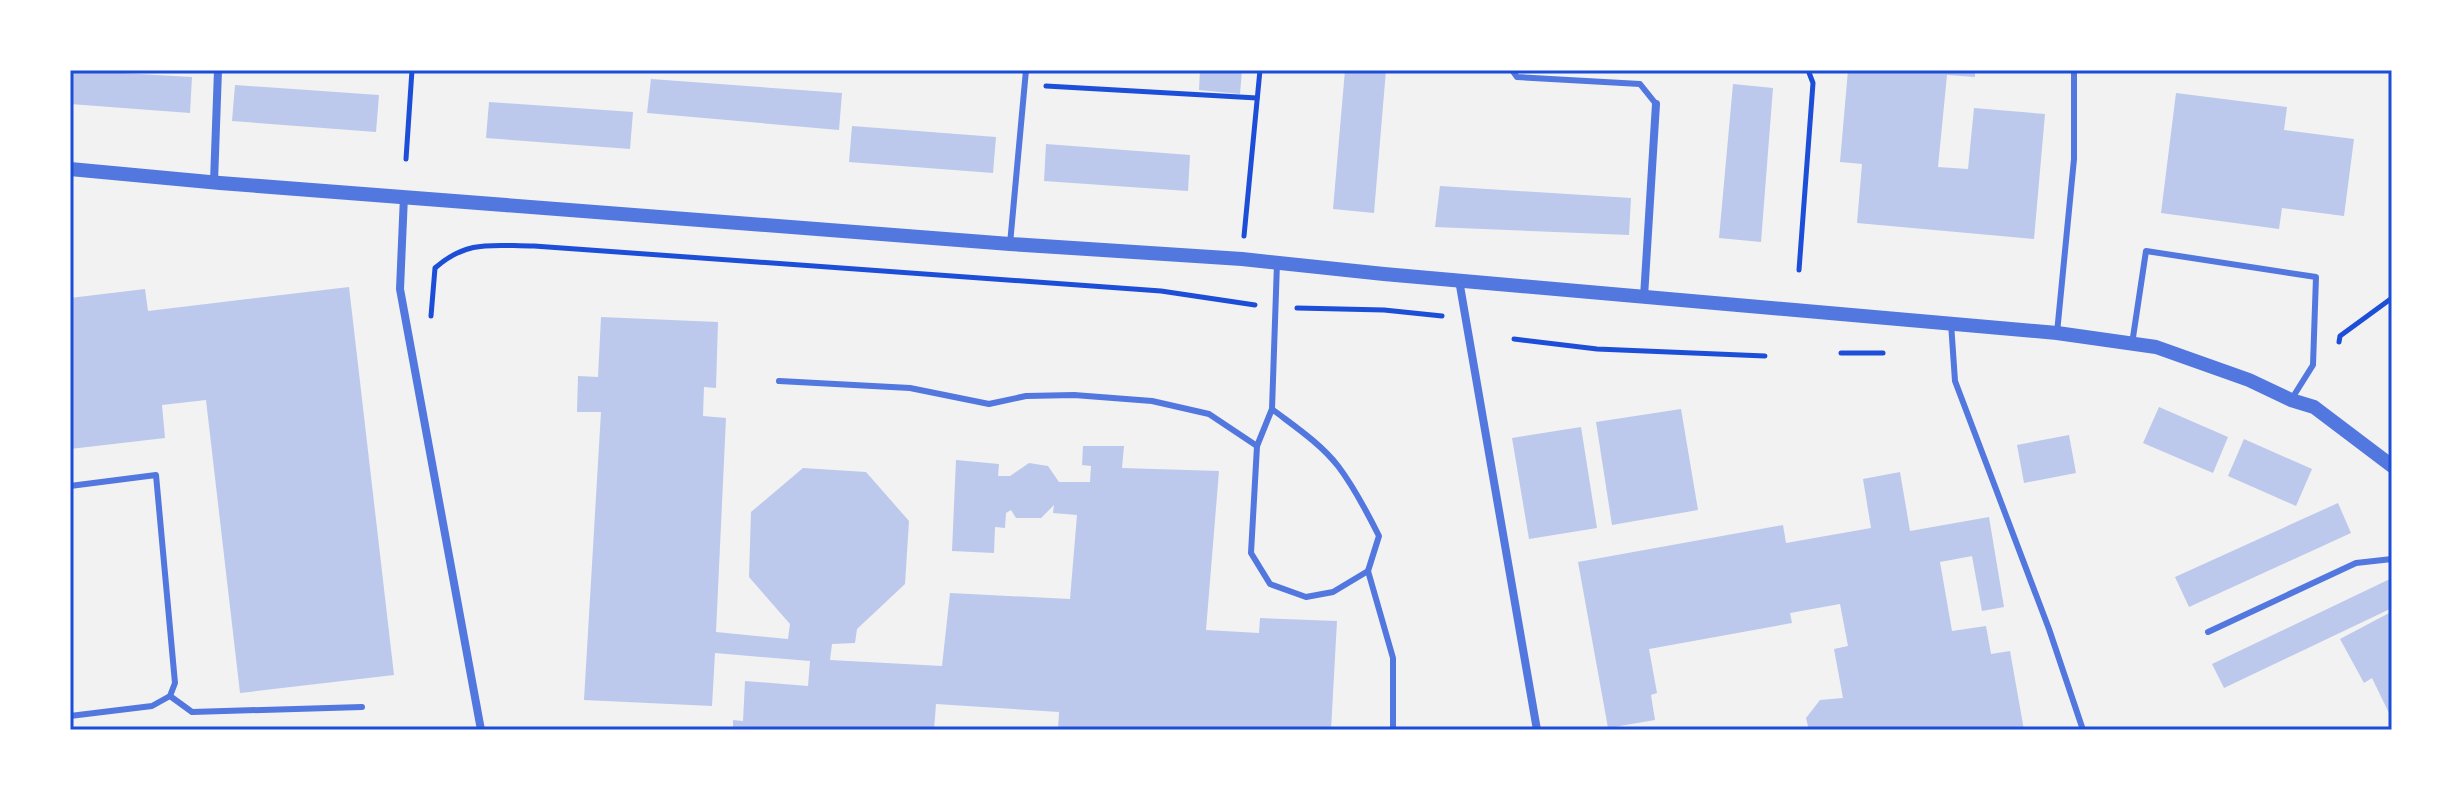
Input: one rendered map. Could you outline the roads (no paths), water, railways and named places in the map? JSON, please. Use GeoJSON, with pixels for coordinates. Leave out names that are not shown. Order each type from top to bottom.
{"type":"FeatureCollection","features":[{"type":"Feature","properties":{"kind":"street"},"geometry":{"type":"LineString","coordinates":[[214,182],[218,70]]}},
{"type":"Feature","properties":{"kind":"street"},"geometry":{"type":"LineString","coordinates":[[1644,297],[1656,104]]}},
{"type":"Feature","properties":{"kind":"street"},"geometry":{"type":"LineString","coordinates":[[70,169],[1010,244],[1242,259],[2057,333],[2156,347],[2249,380],[2314,407],[2392,466]]}},
{"type":"Feature","properties":{"kind":"street"},"geometry":{"type":"LineString","coordinates":[[404,196],[400,289],[481,730]]}},
{"type":"Feature","properties":{"kind":"street"},"geometry":{"type":"LineString","coordinates":[[1459,280],[1537,730]]}},
{"type":"Feature","properties":{"kind":"lane"},"geometry":{"type":"LineString","coordinates":[[1010,244],[1026,70]]}},
{"type":"Feature","properties":{"kind":"lane"},"geometry":{"type":"LineString","coordinates":[[1512,70],[1517,77],[1640,84],[1656,104]]}},
{"type":"Feature","properties":{"kind":"lane"},"geometry":{"type":"LineString","coordinates":[[2057,333],[2074,159],[2074,70]]}},
{"type":"Feature","properties":{"kind":"lane"},"geometry":{"type":"LineString","coordinates":[[2132,344],[2146,251],[2316,277],[2313,365],[2291,400]]}},
{"type":"Feature","properties":{"kind":"lane"},"geometry":{"type":"LineString","coordinates":[[1277,263],[1272,409],[1257,446],[1251,553],[1270,584],[1306,597],[1333,592],[1368,571]]}},
{"type":"Feature","properties":{"kind":"lane"},"geometry":{"type":"LineString","coordinates":[[1951,323],[1955,381],[2049,629],[2083,730]]}},
{"type":"Feature","properties":{"kind":"lane"},"geometry":{"type":"LineString","coordinates":[[779,381],[910,388],[989,404],[1026,396],[1074,395],[1152,401],[1209,414],[1257,446]]}},
{"type":"Feature","properties":{"kind":"lane"},"geometry":{"type":"LineString","coordinates":[[1272,409],[1338,465],[1379,536],[1368,571],[1393,658],[1393,730]]}},
{"type":"Feature","properties":{"kind":"lane"},"geometry":{"type":"LineString","coordinates":[[70,486],[156,475],[175,683],[170,696],[152,706],[70,716]]}},
{"type":"Feature","properties":{"kind":"lane"},"geometry":{"type":"LineString","coordinates":[[2208,632],[2356,563],[2392,559]]}},
{"type":"Feature","properties":{"kind":"lane"},"geometry":{"type":"LineString","coordinates":[[170,696],[192,712],[362,707]]}}]}
